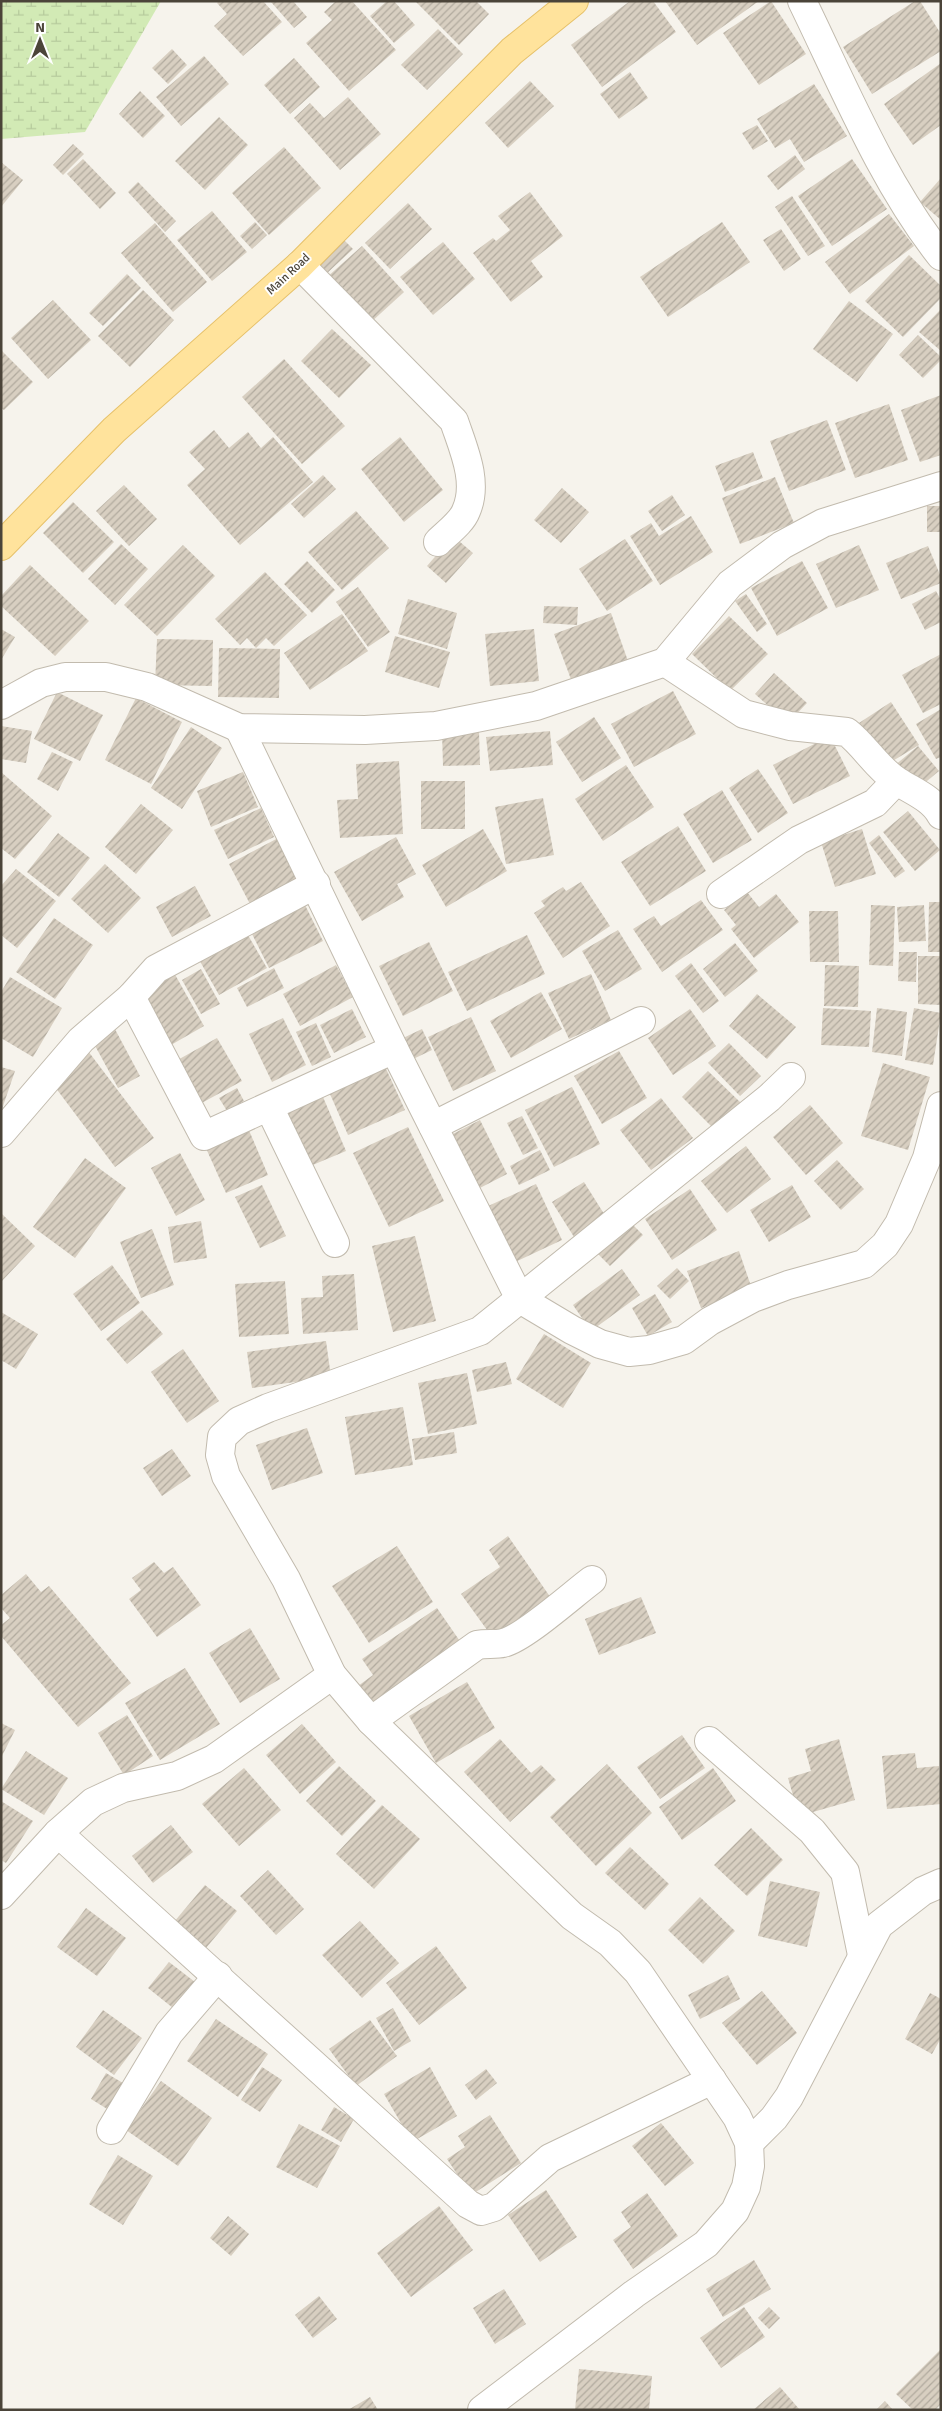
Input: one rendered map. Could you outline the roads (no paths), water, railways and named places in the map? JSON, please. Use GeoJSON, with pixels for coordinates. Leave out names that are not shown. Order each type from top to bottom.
{"type":"FeatureCollection","features":[{"type":"Feature","properties":{"kind":"main road","name":"Main Road"},"geometry":{"type":"LineString","coordinates":[[1,546],[114,430],[300,265],[512,51],[574,1]]}},
{"type":"Feature","properties":{"kind":"street"},"geometry":{"type":"LineString","coordinates":[[802,1],[868,136],[921,231],[941,256]]}},
{"type":"Feature","properties":{"kind":"street"},"geometry":{"type":"LineString","coordinates":[[300,265],[454,421],[472,485],[466,512],[438,542]]}},
{"type":"Feature","properties":{"kind":"street"},"geometry":{"type":"LineString","coordinates":[[1,705],[41,683],[65,677],[106,677],[147,687],[239,728],[365,730],[436,726],[536,706],[665,662],[730,584],[782,545],[823,523],[941,486]]}},
{"type":"Feature","properties":{"kind":"street"},"geometry":{"type":"LineString","coordinates":[[665,662],[744,714],[790,726],[846,732],[896,781],[922,796],[941,815]]}},
{"type":"Feature","properties":{"kind":"street"},"geometry":{"type":"LineString","coordinates":[[239,728],[316,884],[394,1049],[520,1299],[600,1344],[629,1352],[649,1350],[684,1340],[710,1321],[753,1298],[788,1285],[864,1264],[885,1245],[899,1224],[927,1158],[941,1106]]}},
{"type":"Feature","properties":{"kind":"street"},"geometry":{"type":"LineString","coordinates":[[721,894],[799,840],[874,803],[896,781]]}},
{"type":"Feature","properties":{"kind":"street"},"geometry":{"type":"LineString","coordinates":[[1,1133],[82,1040],[131,997],[156,969],[316,884]]}},
{"type":"Feature","properties":{"kind":"street"},"geometry":{"type":"LineString","coordinates":[[131,997],[204,1136],[394,1049]]}},
{"type":"Feature","properties":{"kind":"street"},"geometry":{"type":"LineString","coordinates":[[433,1126],[641,1022]]}},
{"type":"Feature","properties":{"kind":"street"},"geometry":{"type":"LineString","coordinates":[[482,2410],[634,2294],[706,2244],[735,2211],[746,2187],[750,2166],[749,2143],[737,2117],[638,1972],[610,1943],[572,1916],[371,1721],[332,1675],[286,1579],[226,1476],[220,1454],[222,1437],[239,1421],[268,1408],[480,1332],[769,1098],[791,1077]]}},
{"type":"Feature","properties":{"kind":"street"},"geometry":{"type":"LineString","coordinates":[[269,1107],[335,1243]]}},
{"type":"Feature","properties":{"kind":"street"},"geometry":{"type":"LineString","coordinates":[[371,1721],[477,1645],[489,1642],[502,1643],[517,1637],[592,1580]]}},
{"type":"Feature","properties":{"kind":"street"},"geometry":{"type":"LineString","coordinates":[[1,1895],[58,1833],[93,1802],[123,1788],[177,1776],[214,1759],[332,1675]]}},
{"type":"Feature","properties":{"kind":"street"},"geometry":{"type":"LineString","coordinates":[[709,1742],[812,1831],[845,1872],[862,1955]]}},
{"type":"Feature","properties":{"kind":"street"},"geometry":{"type":"LineString","coordinates":[[58,1833],[468,2204],[481,2211],[494,2207],[550,2158],[712,2080]]}},
{"type":"Feature","properties":{"kind":"street"},"geometry":{"type":"LineString","coordinates":[[749,2143],[774,2118],[789,2097],[862,1955],[879,1926],[923,1891],[941,1883]]}},
{"type":"Feature","properties":{"kind":"street"},"geometry":{"type":"LineString","coordinates":[[110,2130],[169,2033],[218,1976]]}}]}
